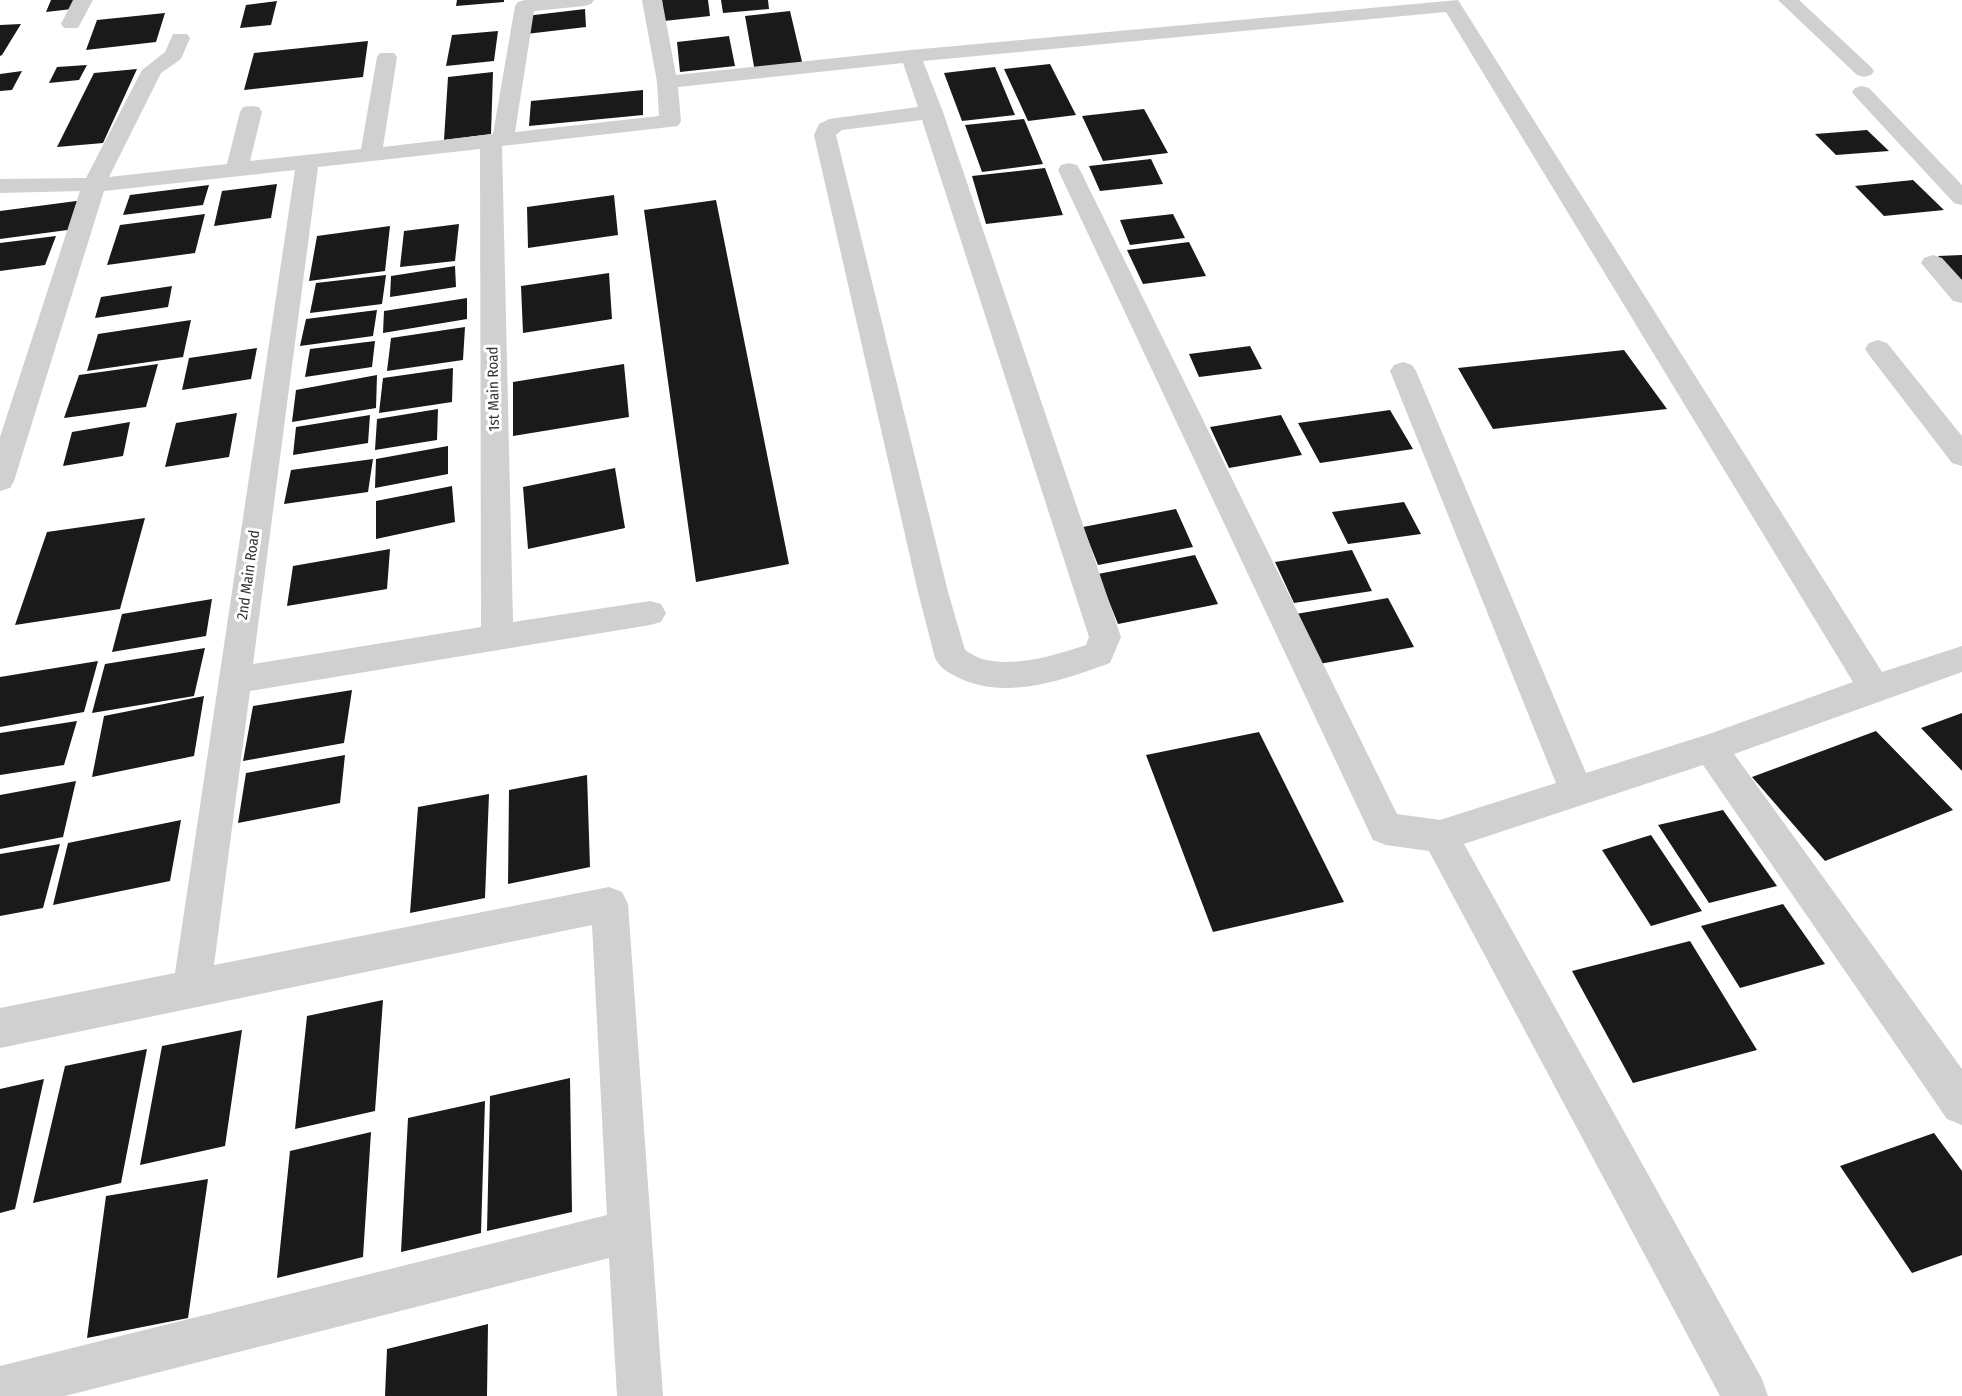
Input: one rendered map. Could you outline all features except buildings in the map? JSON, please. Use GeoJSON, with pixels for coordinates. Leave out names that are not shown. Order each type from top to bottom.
{"type":"FeatureCollection","features":[{"type":"Feature","properties":{"kind":"street"},"geometry":{"type":"LineString","coordinates":[[71,24],[83,0]]}},
{"type":"Feature","properties":{"kind":"street"},"geometry":{"type":"LineString","coordinates":[[525,3],[584,0]]}},
{"type":"Feature","properties":{"kind":"street"},"geometry":{"type":"LineString","coordinates":[[0,186],[93,185],[670,121],[667,82],[652,0]]}},
{"type":"Feature","properties":{"kind":"street"},"geometry":{"type":"LineString","coordinates":[[1788,0],[1863,82],[1962,198]]}},
{"type":"Feature","properties":{"kind":"street","name":"1st Main Road"},"geometry":{"type":"LineString","coordinates":[[497,637],[497,141],[525,3]]}},
{"type":"Feature","properties":{"kind":"street"},"geometry":{"type":"LineString","coordinates":[[667,82],[1450,3],[1874,688]]}},
{"type":"Feature","properties":{"kind":"street"},"geometry":{"type":"LineString","coordinates":[[0,481],[93,185],[152,70],[174,54],[180,38]]}},
{"type":"Feature","properties":{"kind":"street"},"geometry":{"type":"LineString","coordinates":[[911,56],[932,112],[1105,637],[1099,654],[1070,664],[1012,675],[978,672],[951,658],[933,592],[825,135],[827,129],[837,124],[932,112]]}},
{"type":"Feature","properties":{"kind":"street"},"geometry":{"type":"LineString","coordinates":[[371,155],[387,57]]}},
{"type":"Feature","properties":{"kind":"street"},"geometry":{"type":"LineString","coordinates":[[237,170],[251,112]]}},
{"type":"Feature","properties":{"kind":"street","name":"2nd Main Road"},"geometry":{"type":"LineString","coordinates":[[192,988],[307,163]]}},
{"type":"Feature","properties":{"kind":"street"},"geometry":{"type":"LineString","coordinates":[[1069,170],[1386,830],[1440,836],[1710,748],[1874,688],[1962,659]]}},
{"type":"Feature","properties":{"kind":"street"},"geometry":{"type":"LineString","coordinates":[[1933,263],[1962,295]]}},
{"type":"Feature","properties":{"kind":"street"},"geometry":{"type":"LineString","coordinates":[[1878,349],[1962,456]]}},
{"type":"Feature","properties":{"kind":"street"},"geometry":{"type":"LineString","coordinates":[[1403,371],[1577,792]]}},
{"type":"Feature","properties":{"kind":"street"},"geometry":{"type":"LineString","coordinates":[[235,680],[650,613]]}},
{"type":"Feature","properties":{"kind":"street"},"geometry":{"type":"LineString","coordinates":[[1710,748],[1962,1104]]}},
{"type":"Feature","properties":{"kind":"street"},"geometry":{"type":"LineString","coordinates":[[1440,836],[1744,1396]]}},
{"type":"Feature","properties":{"kind":"street"},"geometry":{"type":"LineString","coordinates":[[0,1028],[609,904],[640,1396]]}},
{"type":"Feature","properties":{"kind":"street"},"geometry":{"type":"LineString","coordinates":[[0,1389],[630,1231]]}}]}
